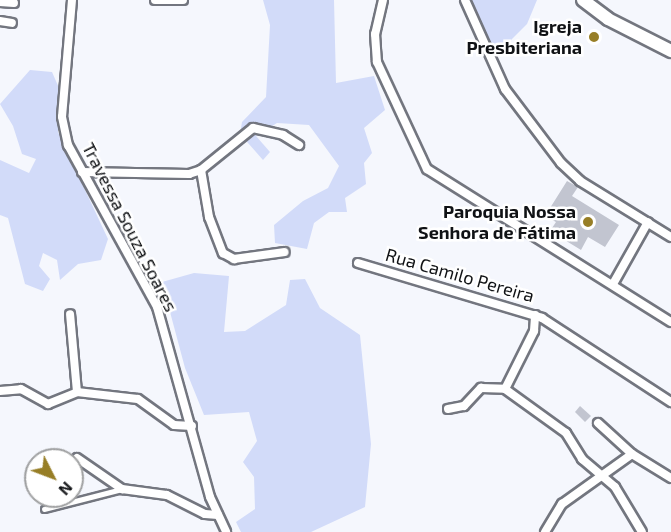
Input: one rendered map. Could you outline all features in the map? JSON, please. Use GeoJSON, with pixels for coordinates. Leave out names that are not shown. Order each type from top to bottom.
{"type":"FeatureCollection","features":[{"type":"Feature","properties":{"kind":"main road"},"geometry":{"type":"LineString","coordinates":[[583,0],[608,19],[671,51]]}},
{"type":"Feature","properties":{"kind":"street","name":"Travessa Souza Soares"},"geometry":{"type":"LineString","coordinates":[[72,0],[62,117],[68,145],[157,307],[218,515],[226,532]]}},
{"type":"Feature","properties":{"kind":"street"},"geometry":{"type":"LineString","coordinates":[[155,0],[183,0]]}},
{"type":"Feature","properties":{"kind":"street"},"geometry":{"type":"LineString","coordinates":[[383,0],[375,34],[377,62],[419,159],[437,176],[671,322]]}},
{"type":"Feature","properties":{"kind":"street"},"geometry":{"type":"LineString","coordinates":[[465,0],[506,89],[561,163],[580,181],[671,237]]}},
{"type":"Feature","properties":{"kind":"street"},"geometry":{"type":"LineString","coordinates":[[0,2],[14,3]]}},
{"type":"Feature","properties":{"kind":"street"},"geometry":{"type":"LineString","coordinates":[[0,21],[12,23]]}},
{"type":"Feature","properties":{"kind":"street"},"geometry":{"type":"LineString","coordinates":[[82,172],[177,177],[201,170],[253,128],[273,131],[299,145]]}},
{"type":"Feature","properties":{"kind":"street"},"geometry":{"type":"LineString","coordinates":[[201,170],[209,217],[223,254],[234,259],[285,252]]}},
{"type":"Feature","properties":{"kind":"street"},"geometry":{"type":"LineString","coordinates":[[613,284],[648,222]]}},
{"type":"Feature","properties":{"kind":"street","name":"Rua Camilo Pereira"},"geometry":{"type":"LineString","coordinates":[[358,263],[535,315],[671,402]]}},
{"type":"Feature","properties":{"kind":"street"},"geometry":{"type":"LineString","coordinates":[[70,314],[77,392]]}},
{"type":"Feature","properties":{"kind":"street"},"geometry":{"type":"LineString","coordinates":[[505,389],[534,331],[535,315]]}},
{"type":"Feature","properties":{"kind":"street"},"geometry":{"type":"LineString","coordinates":[[0,391],[15,388],[48,404],[77,392],[138,399],[174,425],[192,426]]}},
{"type":"Feature","properties":{"kind":"street"},"geometry":{"type":"LineString","coordinates":[[448,409],[464,406],[481,388],[505,389],[566,433],[582,459],[622,497],[642,532]]}},
{"type":"Feature","properties":{"kind":"street"},"geometry":{"type":"LineString","coordinates":[[598,423],[632,453],[671,478]]}},
{"type":"Feature","properties":{"kind":"street"},"geometry":{"type":"LineString","coordinates":[[545,532],[562,504],[603,477],[619,460],[632,453]]}},
{"type":"Feature","properties":{"kind":"street"},"geometry":{"type":"LineString","coordinates":[[84,463],[122,489],[167,495],[206,514],[218,515]]}},
{"type":"Feature","properties":{"kind":"lane"},"geometry":{"type":"LineString","coordinates":[[44,509],[122,489]]}},
{"type":"Feature","properties":{"kind":"shaded area"},"geometry":{"type":"Polygon","coordinates":[[[263,0],[334,0],[336,83],[374,76],[385,110],[364,128],[372,153],[364,163],[366,184],[345,198],[347,212],[329,212],[314,223],[307,249],[275,243],[274,225],[303,201],[328,188],[339,166],[309,125],[277,123],[256,136],[270,152],[263,160],[240,134],[242,122],[266,97],[270,25],[263,0]]]}},
{"type":"Feature","properties":{"kind":"shaded area"},"geometry":{"type":"Polygon","coordinates":[[[468,0],[537,0],[527,24],[493,58],[468,0]]]}},
{"type":"Feature","properties":{"kind":"shaded area"},"geometry":{"type":"Polygon","coordinates":[[[30,70],[52,72],[59,88],[58,132],[108,239],[101,260],[78,264],[60,280],[57,260],[43,253],[39,266],[50,279],[43,291],[25,284],[8,218],[0,215],[0,160],[29,173],[36,159],[22,154],[13,126],[0,104],[30,70]]]}},
{"type":"Feature","properties":{"kind":"shaded area"},"geometry":{"type":"Polygon","coordinates":[[[194,273],[229,276],[224,332],[245,331],[286,305],[290,280],[305,279],[320,308],[360,335],[371,444],[365,507],[311,532],[241,532],[236,522],[255,509],[254,477],[243,462],[257,441],[249,412],[204,415],[185,368],[162,282],[194,273]]]}},
{"type":"Feature","properties":{"kind":"building"},"geometry":{"type":"Polygon","coordinates":[[[567,181],[578,187],[572,196],[619,225],[605,247],[588,237],[581,250],[550,231],[556,222],[545,216],[567,181]]]}},
{"type":"Feature","properties":{"kind":"building"},"geometry":{"type":"Polygon","coordinates":[[[580,406],[591,416],[585,422],[575,412],[580,406]]]}},
{"type":"Feature","properties":{"kind":"place","name":"Igreja Presbiteriana"},"geometry":{"type":"Point","coordinates":[594,37]}},
{"type":"Feature","properties":{"kind":"place","name":"Paroquia Nossa Senhora de Fátima"},"geometry":{"type":"Point","coordinates":[588,222]}}]}
